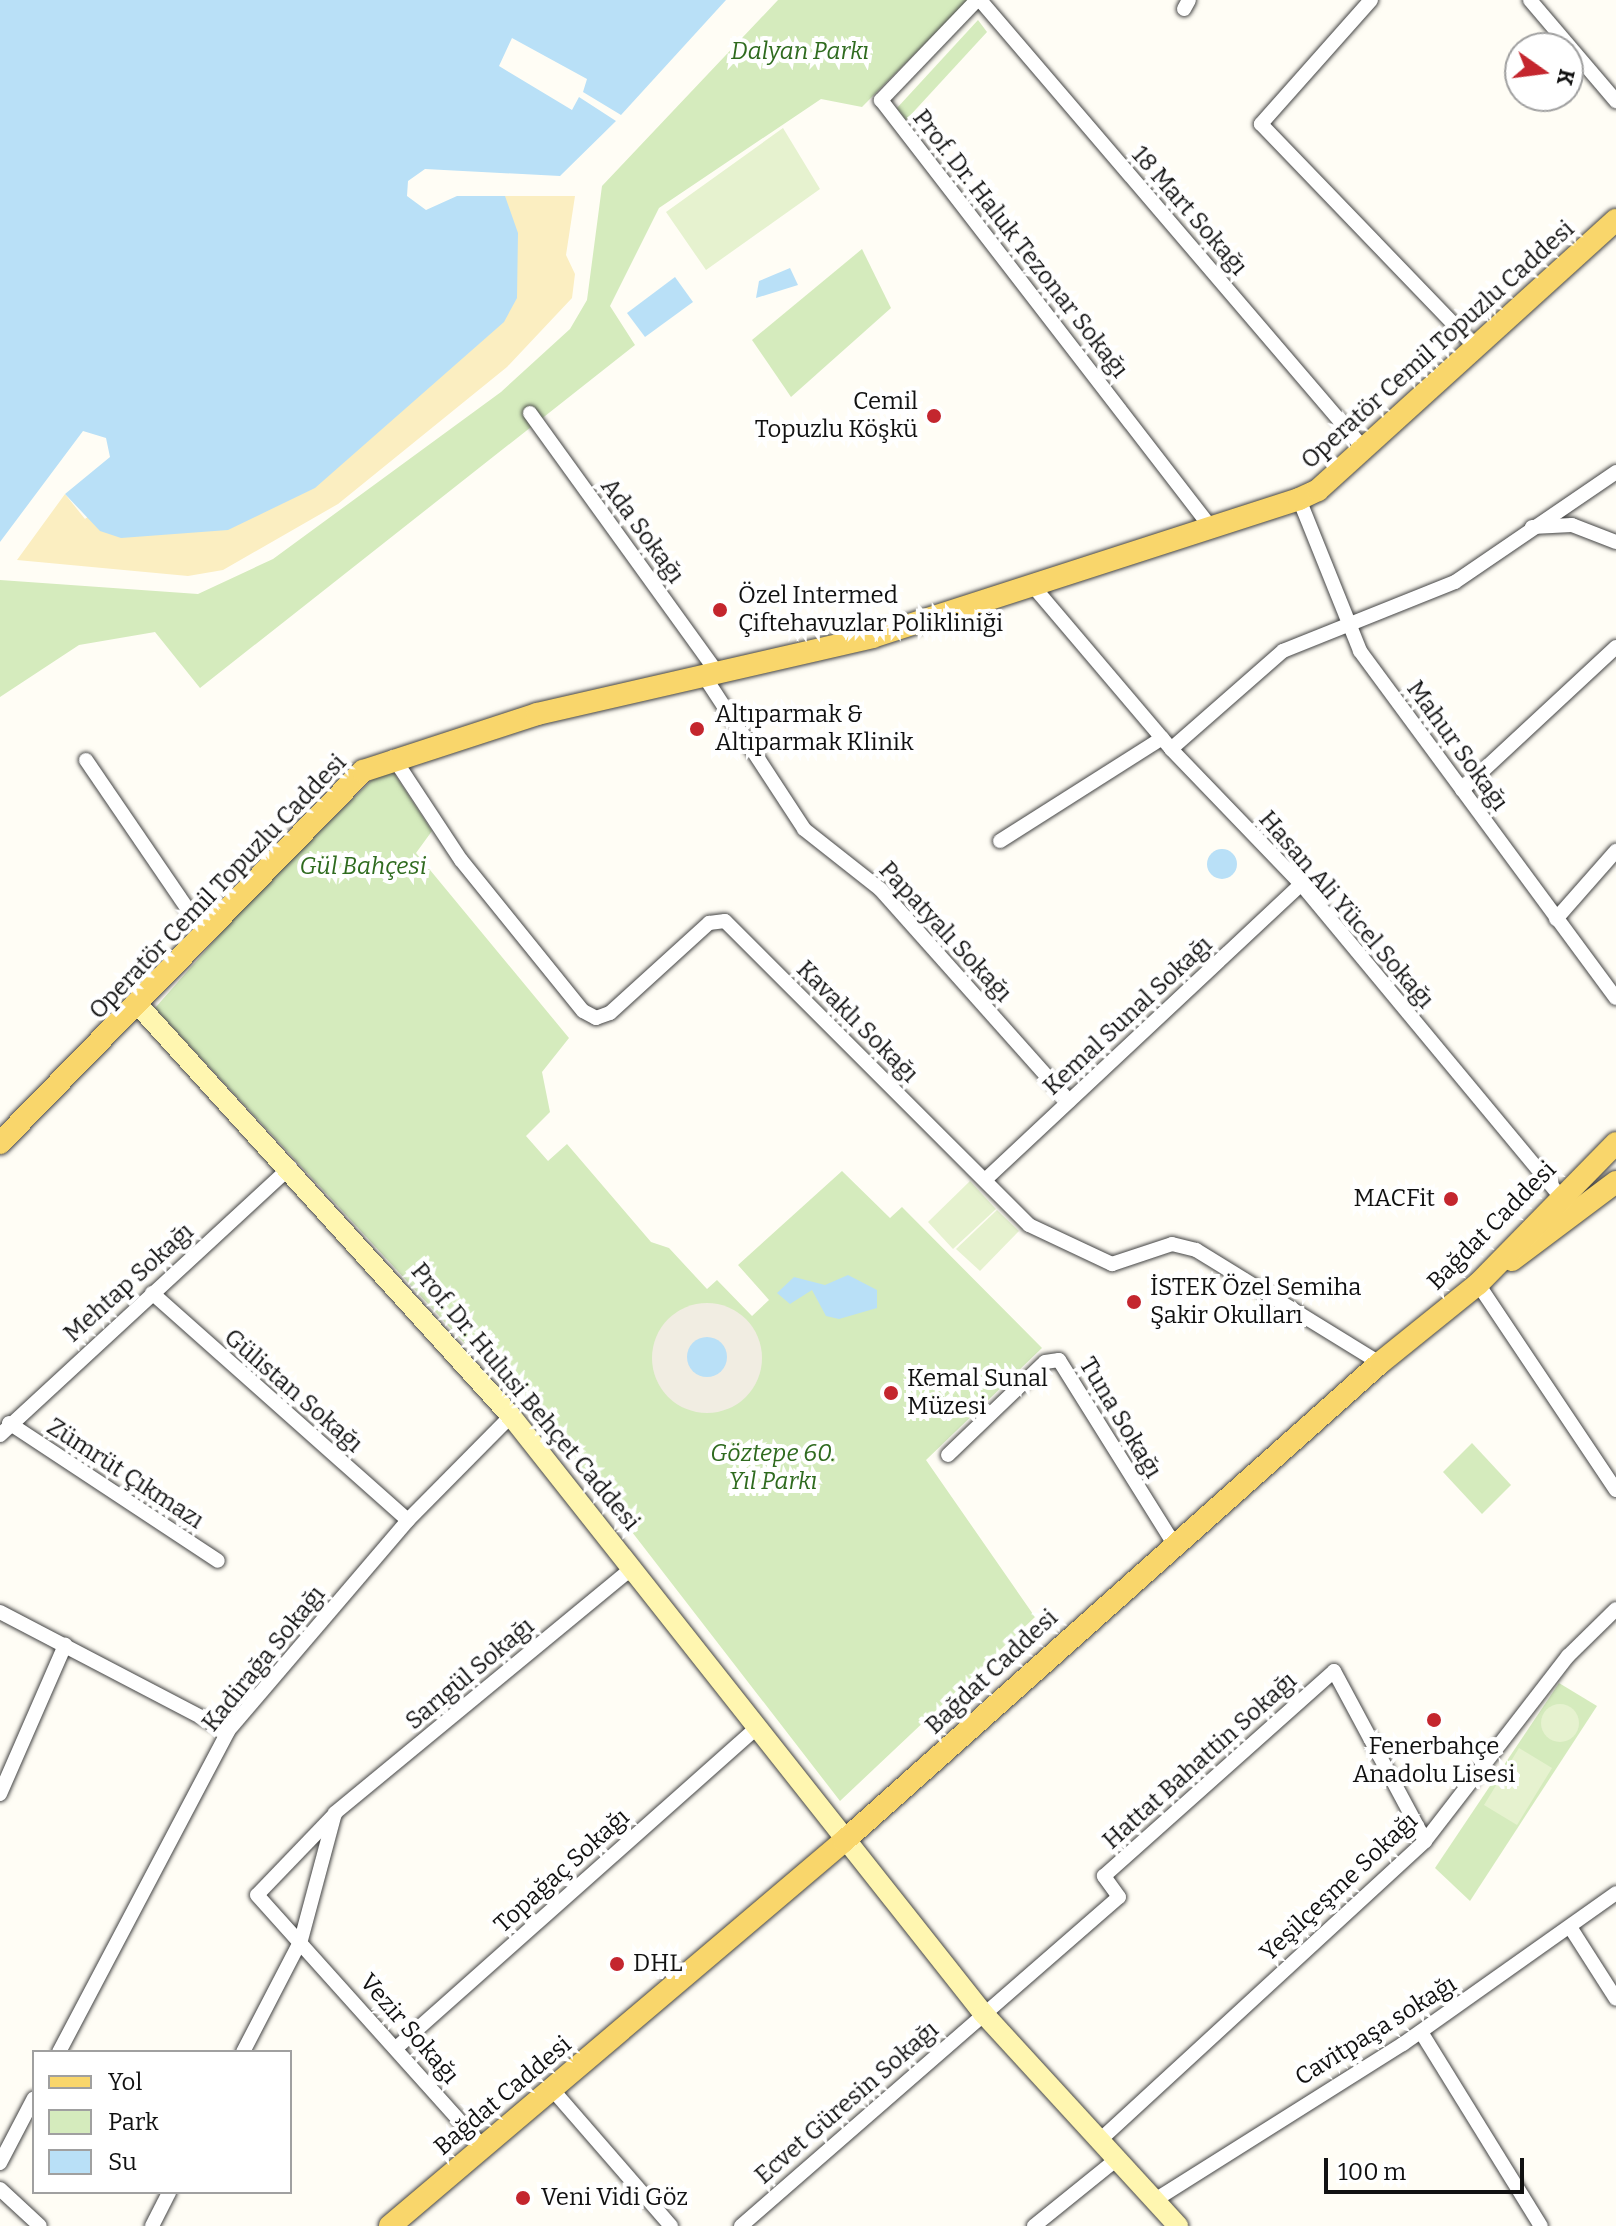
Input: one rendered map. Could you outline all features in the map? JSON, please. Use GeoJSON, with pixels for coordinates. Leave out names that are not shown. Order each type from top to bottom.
{"type":"FeatureCollection","features":[{"type":"Feature","properties":{"kind":"main road","name":"Operatör Cemil Topuzlu Caddesi"},"geometry":{"type":"LineString","coordinates":[[0,1143],[140,1007],[363,771],[393,757],[537,714],[712,677],[1033,586],[1209,525],[1299,499],[1364,449],[1616,220]]}},
{"type":"Feature","properties":{"kind":"main road","name":"Bağdat Caddesi"},"geometry":{"type":"LineString","coordinates":[[390,2226],[844,1841],[1380,1363],[1478,1284],[1559,1195],[1616,1143]]}},
{"type":"Feature","properties":{"kind":"main road"},"geometry":{"type":"LineString","coordinates":[[1478,1284],[1616,1182]]}},
{"type":"Feature","properties":{"kind":"street","name":"18 Mart Sokağı"},"geometry":{"type":"LineString","coordinates":[[978,0],[1364,449]]}},
{"type":"Feature","properties":{"kind":"street","name":"Prof. Dr. Haluk Tezonar Sokağı"},"geometry":{"type":"LineString","coordinates":[[978,0],[881,100],[1209,525]]}},
{"type":"Feature","properties":{"kind":"street"},"geometry":{"type":"LineString","coordinates":[[1371,0],[1261,124],[1475,346]]}},
{"type":"Feature","properties":{"kind":"street"},"geometry":{"type":"LineString","coordinates":[[1530,0],[1616,101]]}},
{"type":"Feature","properties":{"kind":"street","name":"Ada Sokağı"},"geometry":{"type":"LineString","coordinates":[[530,413],[712,677]]}},
{"type":"Feature","properties":{"kind":"street"},"geometry":{"type":"LineString","coordinates":[[1000,841],[1166,743],[1283,651],[1455,582],[1528,527],[1616,472]]}},
{"type":"Feature","properties":{"kind":"street","name":"Mahur Sokağı"},"geometry":{"type":"LineString","coordinates":[[1299,499],[1348,624],[1462,790],[1616,998]]}},
{"type":"Feature","properties":{"kind":"street"},"geometry":{"type":"LineString","coordinates":[[1528,527],[1572,525],[1616,542]]}},
{"type":"Feature","properties":{"kind":"street","name":"Hasan Ali Yücel Sokağı"},"geometry":{"type":"LineString","coordinates":[[1033,586],[1166,743],[1301,884],[1559,1195]]}},
{"type":"Feature","properties":{"kind":"street"},"geometry":{"type":"LineString","coordinates":[[1462,790],[1616,647]]}},
{"type":"Feature","properties":{"kind":"street","name":"Papatyalı Sokağı"},"geometry":{"type":"LineString","coordinates":[[712,677],[804,829],[880,889],[1069,1101]]}},
{"type":"Feature","properties":{"kind":"street","name":"Kavaklı Sokağı"},"geometry":{"type":"LineString","coordinates":[[393,757],[461,860],[583,1011],[596,1018],[610,1013],[709,923],[725,921],[985,1180],[1059,1245],[1112,1264],[1184,1245],[1380,1363]]}},
{"type":"Feature","properties":{"kind":"street"},"geometry":{"type":"LineString","coordinates":[[86,760],[206,936]]}},
{"type":"Feature","properties":{"kind":"street"},"geometry":{"type":"LineString","coordinates":[[1556,919],[1616,851]]}},
{"type":"Feature","properties":{"kind":"street","name":"Kemal Sunal Sokağı"},"geometry":{"type":"LineString","coordinates":[[985,1180],[1301,884]]}},
{"type":"Feature","properties":{"kind":"street","name":"Prof. Dr. Hulusi Behçet Caddesi"},"geometry":{"type":"LineString","coordinates":[[140,1007],[290,1167],[511,1416],[983,2013],[1178,2226]]}},
{"type":"Feature","properties":{"kind":"street","name":"Mehtap Sokağı"},"geometry":{"type":"LineString","coordinates":[[5,1429],[290,1167]]}},
{"type":"Feature","properties":{"kind":"street"},"geometry":{"type":"LineString","coordinates":[[1478,1284],[1616,1490]]}},
{"type":"Feature","properties":{"kind":"street","name":"Gülistan Sokağı"},"geometry":{"type":"LineString","coordinates":[[152,1293],[408,1520]]}},
{"type":"Feature","properties":{"kind":"street","name":"Tuna Sokağı"},"geometry":{"type":"LineString","coordinates":[[948,1455],[1045,1362],[1059,1360],[1174,1544]]}},
{"type":"Feature","properties":{"kind":"street","name":"Kadirağa Sokağı"},"geometry":{"type":"LineString","coordinates":[[60,2050],[228,1731],[408,1520],[511,1416]]}},
{"type":"Feature","properties":{"kind":"street","name":"Zümrüt Çıkmazı"},"geometry":{"type":"LineString","coordinates":[[5,1429],[218,1561]]}},
{"type":"Feature","properties":{"kind":"street","name":"Sarıgül Sokağı"},"geometry":{"type":"LineString","coordinates":[[301,1940],[257,1895],[335,1813],[632,1568]]}},
{"type":"Feature","properties":{"kind":"street","name":"Yeşilçeşme Sokağı"},"geometry":{"type":"LineString","coordinates":[[1100,2140],[1425,1841],[1568,1656],[1616,1609]]}},
{"type":"Feature","properties":{"kind":"street"},"geometry":{"type":"LineString","coordinates":[[0,1612],[228,1731]]}},
{"type":"Feature","properties":{"kind":"street"},"geometry":{"type":"LineString","coordinates":[[0,1794],[65,1645]]}},
{"type":"Feature","properties":{"kind":"street","name":"Hattat Bahattin Sokağı"},"geometry":{"type":"LineString","coordinates":[[983,2013],[1119,1897],[1104,1876],[1334,1671],[1425,1841]]}},
{"type":"Feature","properties":{"kind":"street","name":"Topağaç Sokağı"},"geometry":{"type":"LineString","coordinates":[[396,2048],[758,1727]]}},
{"type":"Feature","properties":{"kind":"street"},"geometry":{"type":"LineString","coordinates":[[244,2050],[301,1940],[335,1813]]}},
{"type":"Feature","properties":{"kind":"street","name":"Cavitpaşa sokağı"},"geometry":{"type":"LineString","coordinates":[[1155,2200],[1421,2032],[1616,1893]]}},
{"type":"Feature","properties":{"kind":"street"},"geometry":{"type":"LineString","coordinates":[[1570,1927],[1616,1999]]}},
{"type":"Feature","properties":{"kind":"street","name":"Vezir Sokağı"},"geometry":{"type":"LineString","coordinates":[[301,1940],[483,2147]]}},
{"type":"Feature","properties":{"kind":"street","name":"Ecvet Güresin Sokağı"},"geometry":{"type":"LineString","coordinates":[[741,2226],[983,2013]]}},
{"type":"Feature","properties":{"kind":"street"},"geometry":{"type":"LineString","coordinates":[[1421,2032],[1541,2226]]}},
{"type":"Feature","properties":{"kind":"street"},"geometry":{"type":"LineString","coordinates":[[551,2088],[670,2226]]}},
{"type":"Feature","properties":{"kind":"street"},"geometry":{"type":"LineString","coordinates":[[0,2163],[32,2102]]}},
{"type":"Feature","properties":{"kind":"street"},"geometry":{"type":"LineString","coordinates":[[1034,2226],[1117,2159]]}},
{"type":"Feature","properties":{"kind":"street"},"geometry":{"type":"LineString","coordinates":[[0,2189],[40,2226]]}},
{"type":"Feature","properties":{"kind":"street"},"geometry":{"type":"LineString","coordinates":[[152,2226],[168,2194]]}},
{"type":"Feature","properties":{"kind":"green space","name":"Dalyan Parkı"},"geometry":{"type":"Polygon","coordinates":[[[778,0],[968,0],[862,107],[821,99],[659,208],[610,306],[635,345],[200,688],[155,632],[79,645],[0,697],[0,580],[198,594],[273,559],[501,392],[570,329],[587,300],[602,186],[778,0]]]}},
{"type":"Feature","properties":{"kind":"green space"},"geometry":{"type":"Polygon","coordinates":[[[978,20],[987,32],[906,120],[897,108],[978,20]]]}},
{"type":"Feature","properties":{"kind":"green space"},"geometry":{"type":"Polygon","coordinates":[[[783,128],[820,189],[706,270],[666,212],[783,128]]]}},
{"type":"Feature","properties":{"kind":"green space"},"geometry":{"type":"Polygon","coordinates":[[[862,249],[891,308],[791,397],[752,340],[862,249]]]}},
{"type":"Feature","properties":{"kind":"green space","name":"Göztepe 60. Yıl Parkı"},"geometry":{"type":"Polygon","coordinates":[[[392,770],[432,831],[416,853],[569,1038],[542,1072],[550,1112],[526,1136],[548,1161],[567,1144],[651,1242],[669,1248],[707,1289],[717,1280],[752,1316],[769,1300],[738,1265],[842,1171],[890,1218],[902,1207],[1042,1348],[926,1460],[1035,1617],[840,1801],[598,1488],[155,1008],[251,899],[377,775],[392,770]]]}},
{"type":"Feature","properties":{"kind":"green space"},"geometry":{"type":"Polygon","coordinates":[[[970,1181],[996,1209],[953,1249],[928,1222],[970,1181]]]}},
{"type":"Feature","properties":{"kind":"green space"},"geometry":{"type":"Polygon","coordinates":[[[997,1210],[1019,1231],[980,1271],[956,1249],[997,1210]]]}},
{"type":"Feature","properties":{"kind":"green space"},"geometry":{"type":"Polygon","coordinates":[[[1472,1443],[1511,1485],[1482,1514],[1443,1472],[1472,1443]]]}},
{"type":"Feature","properties":{"kind":"green space"},"geometry":{"type":"Polygon","coordinates":[[[1559,1683],[1597,1706],[1470,1901],[1435,1868],[1559,1683]]]}},
{"type":"Feature","properties":{"kind":"green space"},"geometry":{"type":"Polygon","coordinates":[[[1560,1704],[1574,1709],[1579,1723],[1574,1737],[1560,1742],[1546,1737],[1541,1723],[1546,1709],[1560,1704]]]}},
{"type":"Feature","properties":{"kind":"green space"},"geometry":{"type":"Polygon","coordinates":[[[1519,1748],[1552,1768],[1517,1825],[1484,1805],[1519,1748]]]}},
{"type":"Feature","properties":{"kind":"sand"},"geometry":{"type":"Polygon","coordinates":[[[505,196],[575,196],[566,255],[575,274],[572,298],[507,367],[338,504],[223,570],[188,576],[17,560],[65,494],[85,519],[505,196]]]}},
{"type":"Feature","properties":{"kind":"shaded area"},"geometry":{"type":"Polygon","coordinates":[[[707,1303],[728,1308],[746,1319],[757,1337],[762,1358],[757,1379],[746,1397],[728,1408],[707,1413],[686,1408],[668,1397],[657,1379],[652,1358],[657,1337],[668,1319],[686,1308],[707,1303]]]}},
{"type":"Feature","properties":{"kind":"water"},"geometry":{"type":"Polygon","coordinates":[[[0,0],[726,0],[621,115],[583,92],[587,79],[512,38],[499,66],[572,110],[579,97],[616,121],[560,176],[425,169],[408,181],[407,196],[426,210],[457,196],[505,196],[518,233],[517,298],[504,322],[315,488],[228,530],[121,538],[100,531],[65,494],[110,457],[106,438],[83,431],[0,542],[0,0]]]}},
{"type":"Feature","properties":{"kind":"water"},"geometry":{"type":"Polygon","coordinates":[[[790,268],[798,285],[756,298],[759,281],[790,268]]]}},
{"type":"Feature","properties":{"kind":"water"},"geometry":{"type":"Polygon","coordinates":[[[675,277],[693,302],[645,337],[627,313],[675,277]]]}},
{"type":"Feature","properties":{"kind":"water"},"geometry":{"type":"Polygon","coordinates":[[[1222,849],[1233,853],[1237,864],[1233,875],[1222,879],[1211,875],[1207,864],[1211,853],[1222,849]]]}},
{"type":"Feature","properties":{"kind":"water"},"geometry":{"type":"Polygon","coordinates":[[[848,1275],[877,1290],[877,1308],[839,1319],[826,1316],[812,1290],[790,1304],[777,1293],[794,1277],[825,1285],[848,1275]]]}},
{"type":"Feature","properties":{"kind":"water"},"geometry":{"type":"Polygon","coordinates":[[[707,1337],[721,1343],[727,1357],[721,1371],[707,1377],[693,1371],[687,1357],[693,1343],[707,1337]]]}},
{"type":"Feature","properties":{"kind":"place","name":"Cemil Topuzlu Köşkü"},"geometry":{"type":"Point","coordinates":[934,416]}},
{"type":"Feature","properties":{"kind":"place","name":"Özel Intermed Çiftehavuzlar Polikliniği"},"geometry":{"type":"Point","coordinates":[720,610]}},
{"type":"Feature","properties":{"kind":"place","name":"Altıparmak & Altıparmak Klinik"},"geometry":{"type":"Point","coordinates":[697,729]}},
{"type":"Feature","properties":{"kind":"place","name":"MACFit"},"geometry":{"type":"Point","coordinates":[1451,1199]}},
{"type":"Feature","properties":{"kind":"place","name":"İSTEK Özel Semiha Şakir Okulları"},"geometry":{"type":"Point","coordinates":[1134,1302]}},
{"type":"Feature","properties":{"kind":"place","name":"Kemal Sunal Müzesi"},"geometry":{"type":"Point","coordinates":[891,1393]}},
{"type":"Feature","properties":{"kind":"place","name":"Fenerbahçe Anadolu Lisesi"},"geometry":{"type":"Point","coordinates":[1434,1720]}},
{"type":"Feature","properties":{"kind":"place","name":"DHL"},"geometry":{"type":"Point","coordinates":[617,1964]}},
{"type":"Feature","properties":{"kind":"place","name":"Veni Vidi Göz"},"geometry":{"type":"Point","coordinates":[523,2198]}},
{"type":"Feature","properties":{"kind":"park label","name":"Gül Bahçesi"},"geometry":{"type":"Point","coordinates":[363,867]}}]}
